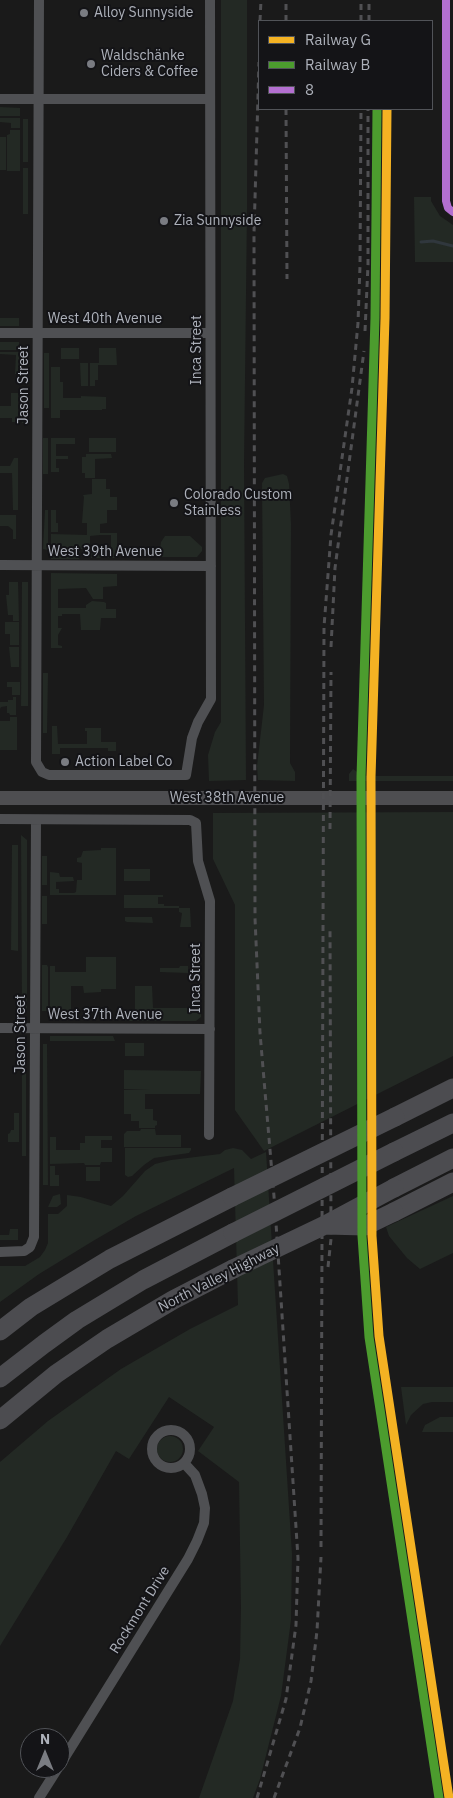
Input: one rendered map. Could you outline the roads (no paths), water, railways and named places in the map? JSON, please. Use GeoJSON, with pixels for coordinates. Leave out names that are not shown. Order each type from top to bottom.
{"type":"FeatureCollection","features":[{"type":"Feature","properties":{"kind":"highway"},"geometry":{"type":"LineString","coordinates":[[0,1331],[31,1307],[110,1259],[453,1088]]}},
{"type":"Feature","properties":{"kind":"highway"},"geometry":{"type":"LineString","coordinates":[[0,1378],[77,1320],[143,1280],[453,1123]]}},
{"type":"Feature","properties":{"kind":"highway","name":"North Valley Highway"},"geometry":{"type":"LineString","coordinates":[[0,1420],[56,1374],[106,1339],[173,1300],[325,1225],[453,1158]]}},
{"type":"Feature","properties":{"kind":"highway"},"geometry":{"type":"LineString","coordinates":[[325,1225],[364,1226],[453,1182]]}},
{"type":"Feature","properties":{"kind":"main road","name":"West 38th Avenue"},"geometry":{"type":"LineString","coordinates":[[0,798],[453,798]]}},
{"type":"Feature","properties":{"kind":"street","name":"Jason Street"},"geometry":{"type":"LineString","coordinates":[[39,0],[36,762],[42,772],[50,775],[186,775],[192,738],[198,722],[211,699]]}},
{"type":"Feature","properties":{"kind":"street","name":"Inca Street"},"geometry":{"type":"LineString","coordinates":[[210,0],[211,699]]}},
{"type":"Feature","properties":{"kind":"street"},"geometry":{"type":"LineString","coordinates":[[0,99],[210,99]]}},
{"type":"Feature","properties":{"kind":"street","name":"West 40th Avenue"},"geometry":{"type":"LineString","coordinates":[[0,333],[210,332]]}},
{"type":"Feature","properties":{"kind":"street","name":"West 39th Avenue"},"geometry":{"type":"LineString","coordinates":[[0,565],[211,566]]}},
{"type":"Feature","properties":{"kind":"street","name":"West 38th Avenue"},"geometry":{"type":"LineString","coordinates":[[0,820],[190,820],[196,823]]}},
{"type":"Feature","properties":{"kind":"street","name":"Jason Street"},"geometry":{"type":"LineString","coordinates":[[0,1252],[20,1252],[30,1247],[34,1237],[36,820]]}},
{"type":"Feature","properties":{"kind":"street","name":"Inca Street"},"geometry":{"type":"LineString","coordinates":[[196,823],[198,829],[198,861],[210,901],[210,1135]]}},
{"type":"Feature","properties":{"kind":"street","name":"West 37th Avenue"},"geometry":{"type":"LineString","coordinates":[[0,1028],[210,1029]]}},
{"type":"Feature","properties":{"kind":"street","name":"Rockmont Drive"},"geometry":{"type":"LineString","coordinates":[[70,1749],[188,1559],[197,1541],[204,1523],[205,1508],[202,1494],[194,1475],[184,1463]]}},
{"type":"Feature","properties":{"kind":"street"},"geometry":{"type":"LineString","coordinates":[[39,1798],[52,1778]]}},
{"type":"Feature","properties":{"kind":"waterway"},"geometry":{"type":"LineString","coordinates":[[421,242],[433,241],[453,246]]}},
{"type":"Feature","properties":{"kind":"railway"},"geometry":{"type":"LineString","coordinates":[[260,20],[261,0]]}},
{"type":"Feature","properties":{"kind":"railway"},"geometry":{"type":"LineString","coordinates":[[286,0],[286,20]]}},
{"type":"Feature","properties":{"kind":"railway"},"geometry":{"type":"LineString","coordinates":[[361,0],[361,20]]}},
{"type":"Feature","properties":{"kind":"railway"},"geometry":{"type":"LineString","coordinates":[[369,0],[369,20]]}},
{"type":"Feature","properties":{"kind":"railway"},"geometry":{"type":"LineString","coordinates":[[257,1798],[286,1699],[296,1625],[298,1558],[275,1208],[260,1033],[255,918],[254,233],[258,96]]}},
{"type":"Feature","properties":{"kind":"railway"},"geometry":{"type":"LineString","coordinates":[[286,110],[287,279]]}},
{"type":"Feature","properties":{"kind":"railway"},"geometry":{"type":"LineString","coordinates":[[321,1547],[324,627],[331,535],[352,388],[358,323],[361,110]]}},
{"type":"Feature","properties":{"kind":"railway"},"geometry":{"type":"LineString","coordinates":[[365,331],[368,265],[368,110]]}},
{"type":"Feature","properties":{"kind":"railway"},"geometry":{"type":"LineString","coordinates":[[331,647],[335,568],[364,351]]}},
{"type":"Feature","properties":{"kind":"railway"},"geometry":{"type":"LineString","coordinates":[[330,829],[331,672]]}},
{"type":"Feature","properties":{"kind":"railway"},"geometry":{"type":"LineString","coordinates":[[328,1267],[331,1239],[330,927]]}},
{"type":"Feature","properties":{"kind":"railway"},"geometry":{"type":"LineString","coordinates":[[274,1798],[300,1728],[311,1681],[317,1631],[321,1557]]}},
{"type":"Feature","properties":{"kind":"rail line","name":"B"},"geometry":{"type":"LineString","coordinates":[[377,110],[375,318],[361,777],[362,1236],[369,1337],[439,1798]]}},
{"type":"Feature","properties":{"kind":"rail line","name":"G"},"geometry":{"type":"LineString","coordinates":[[387,110],[385,318],[371,777],[372,1236],[379,1336],[449,1798]]}},
{"type":"Feature","properties":{"kind":"place","name":"Alloy Sunnyside"},"geometry":{"type":"Point","coordinates":[84,13]}},
{"type":"Feature","properties":{"kind":"place","name":"Waldschänke Ciders & Coffee"},"geometry":{"type":"Point","coordinates":[91,64]}},
{"type":"Feature","properties":{"kind":"place","name":"Zia Sunnyside"},"geometry":{"type":"Point","coordinates":[164,221]}},
{"type":"Feature","properties":{"kind":"place","name":"Colorado Custom Stainless"},"geometry":{"type":"Point","coordinates":[174,503]}},
{"type":"Feature","properties":{"kind":"place","name":"Action Label Co"},"geometry":{"type":"Point","coordinates":[65,762]}}]}
